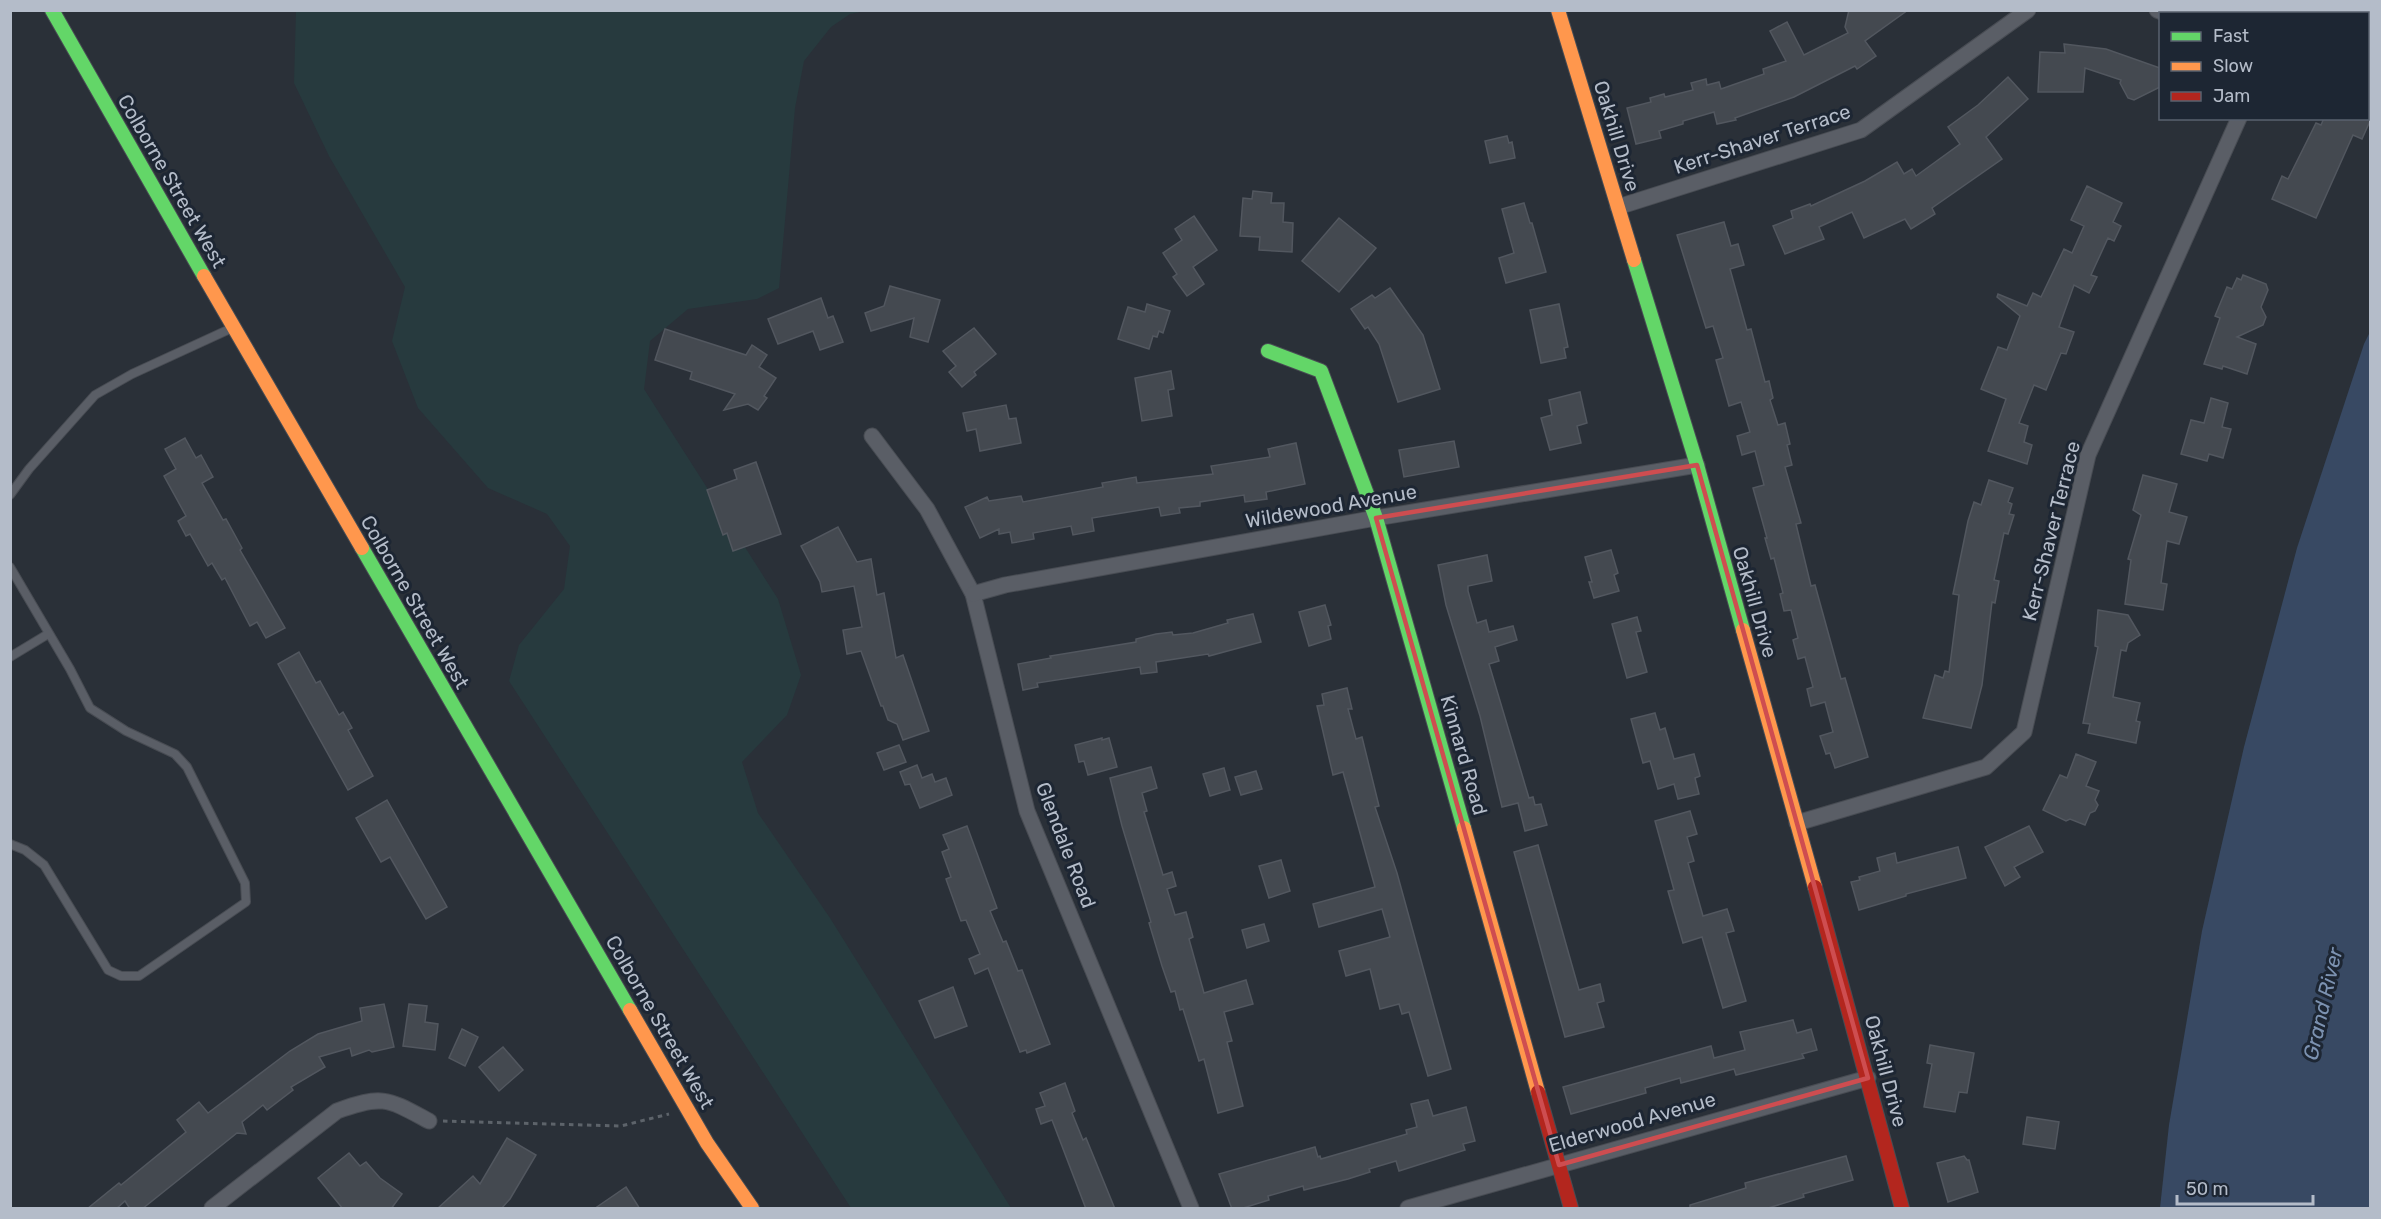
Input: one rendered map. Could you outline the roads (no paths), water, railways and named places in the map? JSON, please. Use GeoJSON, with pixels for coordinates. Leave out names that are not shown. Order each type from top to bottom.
{"type":"FeatureCollection","features":[{"type":"Feature","properties":{"kind":"street","name":"Colborne Street West"},"geometry":{"type":"LineString","coordinates":[[52,10],[233,327],[707,1143],[752,1209]]}},
{"type":"Feature","properties":{"kind":"street","name":"Oakhill Drive"},"geometry":{"type":"LineString","coordinates":[[1558,10],[1697,465],[1868,1078],[1902,1209]]}},
{"type":"Feature","properties":{"kind":"street","name":"Kerr-Shaver Terrace"},"geometry":{"type":"LineString","coordinates":[[1618,207],[1861,130],[2028,10]]}},
{"type":"Feature","properties":{"kind":"street","name":"Kerr-Shaver Terrace"},"geometry":{"type":"LineString","coordinates":[[1797,822],[1986,767],[2024,732],[2088,455],[2238,120]]}},
{"type":"Feature","properties":{"kind":"street","name":"Kinnard Road"},"geometry":{"type":"LineString","coordinates":[[1268,351],[1322,371],[1377,518],[1571,1209]]}},
{"type":"Feature","properties":{"kind":"street","name":"Glendale Road"},"geometry":{"type":"LineString","coordinates":[[872,436],[927,509],[973,594],[1027,811],[1191,1209]]}},
{"type":"Feature","properties":{"kind":"street","name":"Wildewood Avenue"},"geometry":{"type":"LineString","coordinates":[[973,594],[1005,585],[1377,518],[1697,465]]}},
{"type":"Feature","properties":{"kind":"street","name":"Elderwood Avenue"},"geometry":{"type":"LineString","coordinates":[[1408,1209],[1868,1078]]}},
{"type":"Feature","properties":{"kind":"street"},"geometry":{"type":"LineString","coordinates":[[212,1209],[337,1111],[361,1102],[380,1100],[394,1102],[429,1121]]}},
{"type":"Feature","properties":{"kind":"lane"},"geometry":{"type":"LineString","coordinates":[[10,495],[29,469],[95,395],[132,374],[233,327]]}},
{"type":"Feature","properties":{"kind":"lane"},"geometry":{"type":"LineString","coordinates":[[10,567],[70,669],[90,708],[126,730],[175,754],[187,767],[245,883],[246,902],[139,976],[121,976],[108,970],[44,865],[25,850],[10,844]]}},
{"type":"Feature","properties":{"kind":"lane"},"geometry":{"type":"LineString","coordinates":[[10,657],[48,634]]}},
{"type":"Feature","properties":{"kind":"water","name":"Grand River"},"geometry":{"type":"Polygon","coordinates":[[[2370,332],[2370,1208],[2160,1208],[2169,1125],[2202,931],[2244,747],[2297,548],[2364,344],[2370,332]]]}}]}
